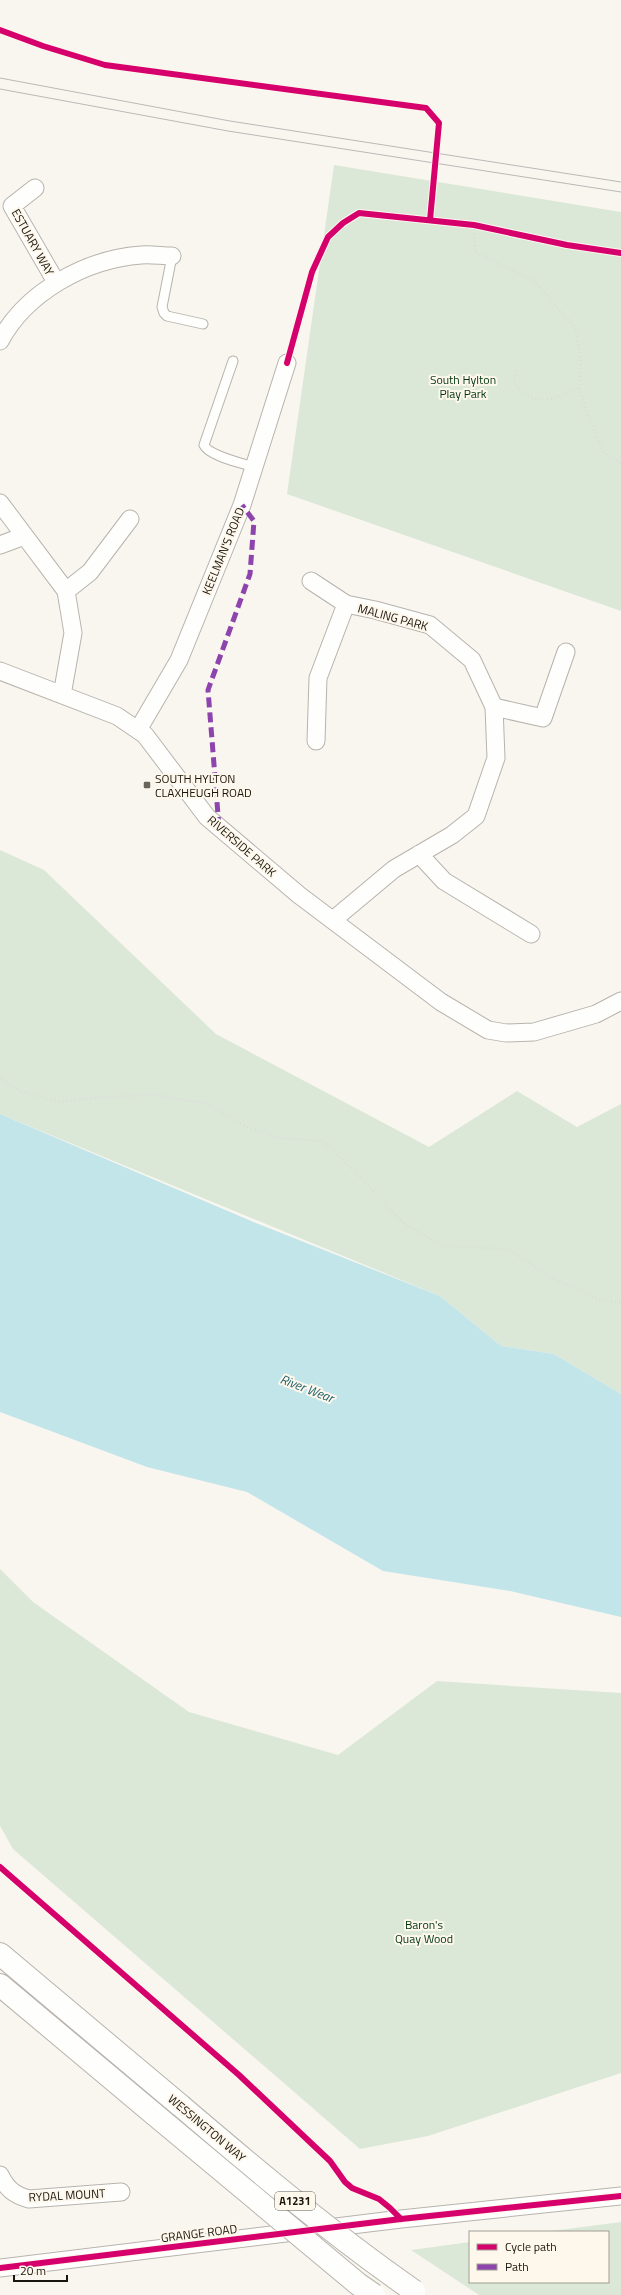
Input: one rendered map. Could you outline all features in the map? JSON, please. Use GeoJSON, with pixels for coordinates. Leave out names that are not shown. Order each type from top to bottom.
{"type":"FeatureCollection","features":[{"type":"Feature","properties":{"kind":"highway","name":"WESSINGTON WAY"},"geometry":{"type":"LineString","coordinates":[[0,1954],[290,2198],[357,2250],[417,2293]]}},
{"type":"Feature","properties":{"kind":"highway","name":"WESSINGTON WAY"},"geometry":{"type":"LineString","coordinates":[[0,1985],[352,2279],[374,2295]]}},
{"type":"Feature","properties":{"kind":"street","name":"ESTUARY WAY"},"geometry":{"type":"LineString","coordinates":[[35,188],[12,206],[56,282]]}},
{"type":"Feature","properties":{"kind":"street","name":"ESTUARY WAY"},"geometry":{"type":"LineString","coordinates":[[0,341],[30,302],[56,282],[110,260],[141,255],[172,256]]}},
{"type":"Feature","properties":{"kind":"street","name":"KEELMAN'S ROAD"},"geometry":{"type":"LineString","coordinates":[[138,730],[179,660],[242,505],[287,363]]}},
{"type":"Feature","properties":{"kind":"street"},"geometry":{"type":"LineString","coordinates":[[0,503],[66,591],[73,633],[62,695]]}},
{"type":"Feature","properties":{"kind":"street"},"geometry":{"type":"LineString","coordinates":[[66,591],[90,572],[130,519]]}},
{"type":"Feature","properties":{"kind":"street"},"geometry":{"type":"LineString","coordinates":[[0,545],[24,536]]}},
{"type":"Feature","properties":{"kind":"street","name":"MALING PARK"},"geometry":{"type":"LineString","coordinates":[[311,581],[346,604],[376,610],[430,626],[472,660],[494,707],[496,758],[476,816],[452,835],[394,869],[333,920]]}},
{"type":"Feature","properties":{"kind":"street","name":"MALING PARK"},"geometry":{"type":"LineString","coordinates":[[316,741],[318,678],[346,604]]}},
{"type":"Feature","properties":{"kind":"street"},"geometry":{"type":"LineString","coordinates":[[494,707],[543,718],[566,652]]}},
{"type":"Feature","properties":{"kind":"street","name":"RIVERSIDE PARK"},"geometry":{"type":"LineString","coordinates":[[0,671],[117,716],[145,735],[207,817],[299,895],[441,1002],[488,1030],[506,1033],[534,1032],[596,1014],[621,1001]]}},
{"type":"Feature","properties":{"kind":"street"},"geometry":{"type":"LineString","coordinates":[[419,854],[444,881],[531,934]]}},
{"type":"Feature","properties":{"kind":"street","name":"RYDAL MOUNT"},"geometry":{"type":"LineString","coordinates":[[0,2176],[5,2185],[16,2196],[29,2199],[121,2192]]}},
{"type":"Feature","properties":{"kind":"street","name":"GRANGE ROAD"},"geometry":{"type":"LineString","coordinates":[[0,2268],[401,2219],[621,2196]]}},
{"type":"Feature","properties":{"kind":"lane"},"geometry":{"type":"LineString","coordinates":[[172,256],[162,307],[164,314],[202,324]]}},
{"type":"Feature","properties":{"kind":"lane"},"geometry":{"type":"LineString","coordinates":[[233,361],[204,446],[206,450],[213,454],[254,467]]}},
{"type":"Feature","properties":{"kind":"path"},"geometry":{"type":"LineString","coordinates":[[467,224],[482,227]]}},
{"type":"Feature","properties":{"kind":"path"},"geometry":{"type":"LineString","coordinates":[[474,225],[475,252],[533,280],[575,327],[581,359],[579,387],[587,413],[604,452],[621,462]]}},
{"type":"Feature","properties":{"kind":"path"},"geometry":{"type":"LineString","coordinates":[[516,371],[513,381],[518,389],[531,399],[544,401],[566,395],[579,387]]}},
{"type":"Feature","properties":{"kind":"path"},"geometry":{"type":"LineString","coordinates":[[0,1078],[20,1091],[59,1102],[101,1096],[158,1095],[207,1104],[246,1127],[260,1132],[280,1138],[322,1141],[354,1171],[400,1220],[441,1246],[508,1249],[563,1283],[597,1299],[621,1303]]}},
{"type":"Feature","properties":{"kind":"green space","name":"South Hylton Play Park"},"geometry":{"type":"Polygon","coordinates":[[[334,165],[621,212],[621,611],[287,494],[334,165]]]}},
{"type":"Feature","properties":{"kind":"green space"},"geometry":{"type":"Polygon","coordinates":[[[0,850],[44,870],[216,1034],[429,1147],[517,1091],[577,1127],[621,1104],[621,1394],[554,1354],[501,1346],[440,1296],[0,1114],[0,850]]]}},
{"type":"Feature","properties":{"kind":"green space","name":"Baron's Quay Wood"},"geometry":{"type":"Polygon","coordinates":[[[0,1569],[33,1602],[189,1712],[338,1755],[437,1681],[621,1693],[621,2073],[428,2136],[360,2149],[13,1849],[0,1826],[0,1569]]]}},
{"type":"Feature","properties":{"kind":"green space"},"geometry":{"type":"Polygon","coordinates":[[[621,2222],[621,2295],[479,2295],[411,2250],[469,2242],[469,2283],[609,2283],[609,2231],[552,2231],[621,2222]]]}},
{"type":"Feature","properties":{"kind":"water","name":"River Wear"},"geometry":{"type":"Polygon","coordinates":[[[0,1114],[256,1223],[440,1296],[501,1346],[554,1354],[621,1394],[621,1617],[510,1591],[383,1571],[247,1492],[147,1467],[0,1412],[0,1114]]]}},
{"type":"Feature","properties":{"kind":"tram line"},"geometry":{"type":"LineString","coordinates":[[0,78],[230,121],[621,182]]}},
{"type":"Feature","properties":{"kind":"tram line"},"geometry":{"type":"LineString","coordinates":[[0,89],[228,131],[621,192]]}},
{"type":"Feature","properties":{"kind":"marked path"},"geometry":{"type":"LineString","coordinates":[[219,827],[208,690],[250,574],[254,521],[242,505]]}},
{"type":"Feature","properties":{"kind":"cycle path"},"geometry":{"type":"LineString","coordinates":[[0,30],[43,46],[105,65],[426,108],[439,123],[430,220]]}},
{"type":"Feature","properties":{"kind":"cycle path"},"geometry":{"type":"LineString","coordinates":[[287,363],[312,272],[328,237],[343,223],[359,213],[474,225],[567,245],[621,253]]}},
{"type":"Feature","properties":{"kind":"cycle path"},"geometry":{"type":"LineString","coordinates":[[0,1867],[239,2075],[330,2161],[345,2182],[352,2188],[379,2199],[401,2219]]}},
{"type":"Feature","properties":{"kind":"cycle path"},"geometry":{"type":"LineString","coordinates":[[0,2268],[401,2219],[621,2196]]}},
{"type":"Feature","properties":{"kind":"place","name":"SOUTH HYLTON CLAXHEUGH ROAD"},"geometry":{"type":"Point","coordinates":[147,785]}}]}
